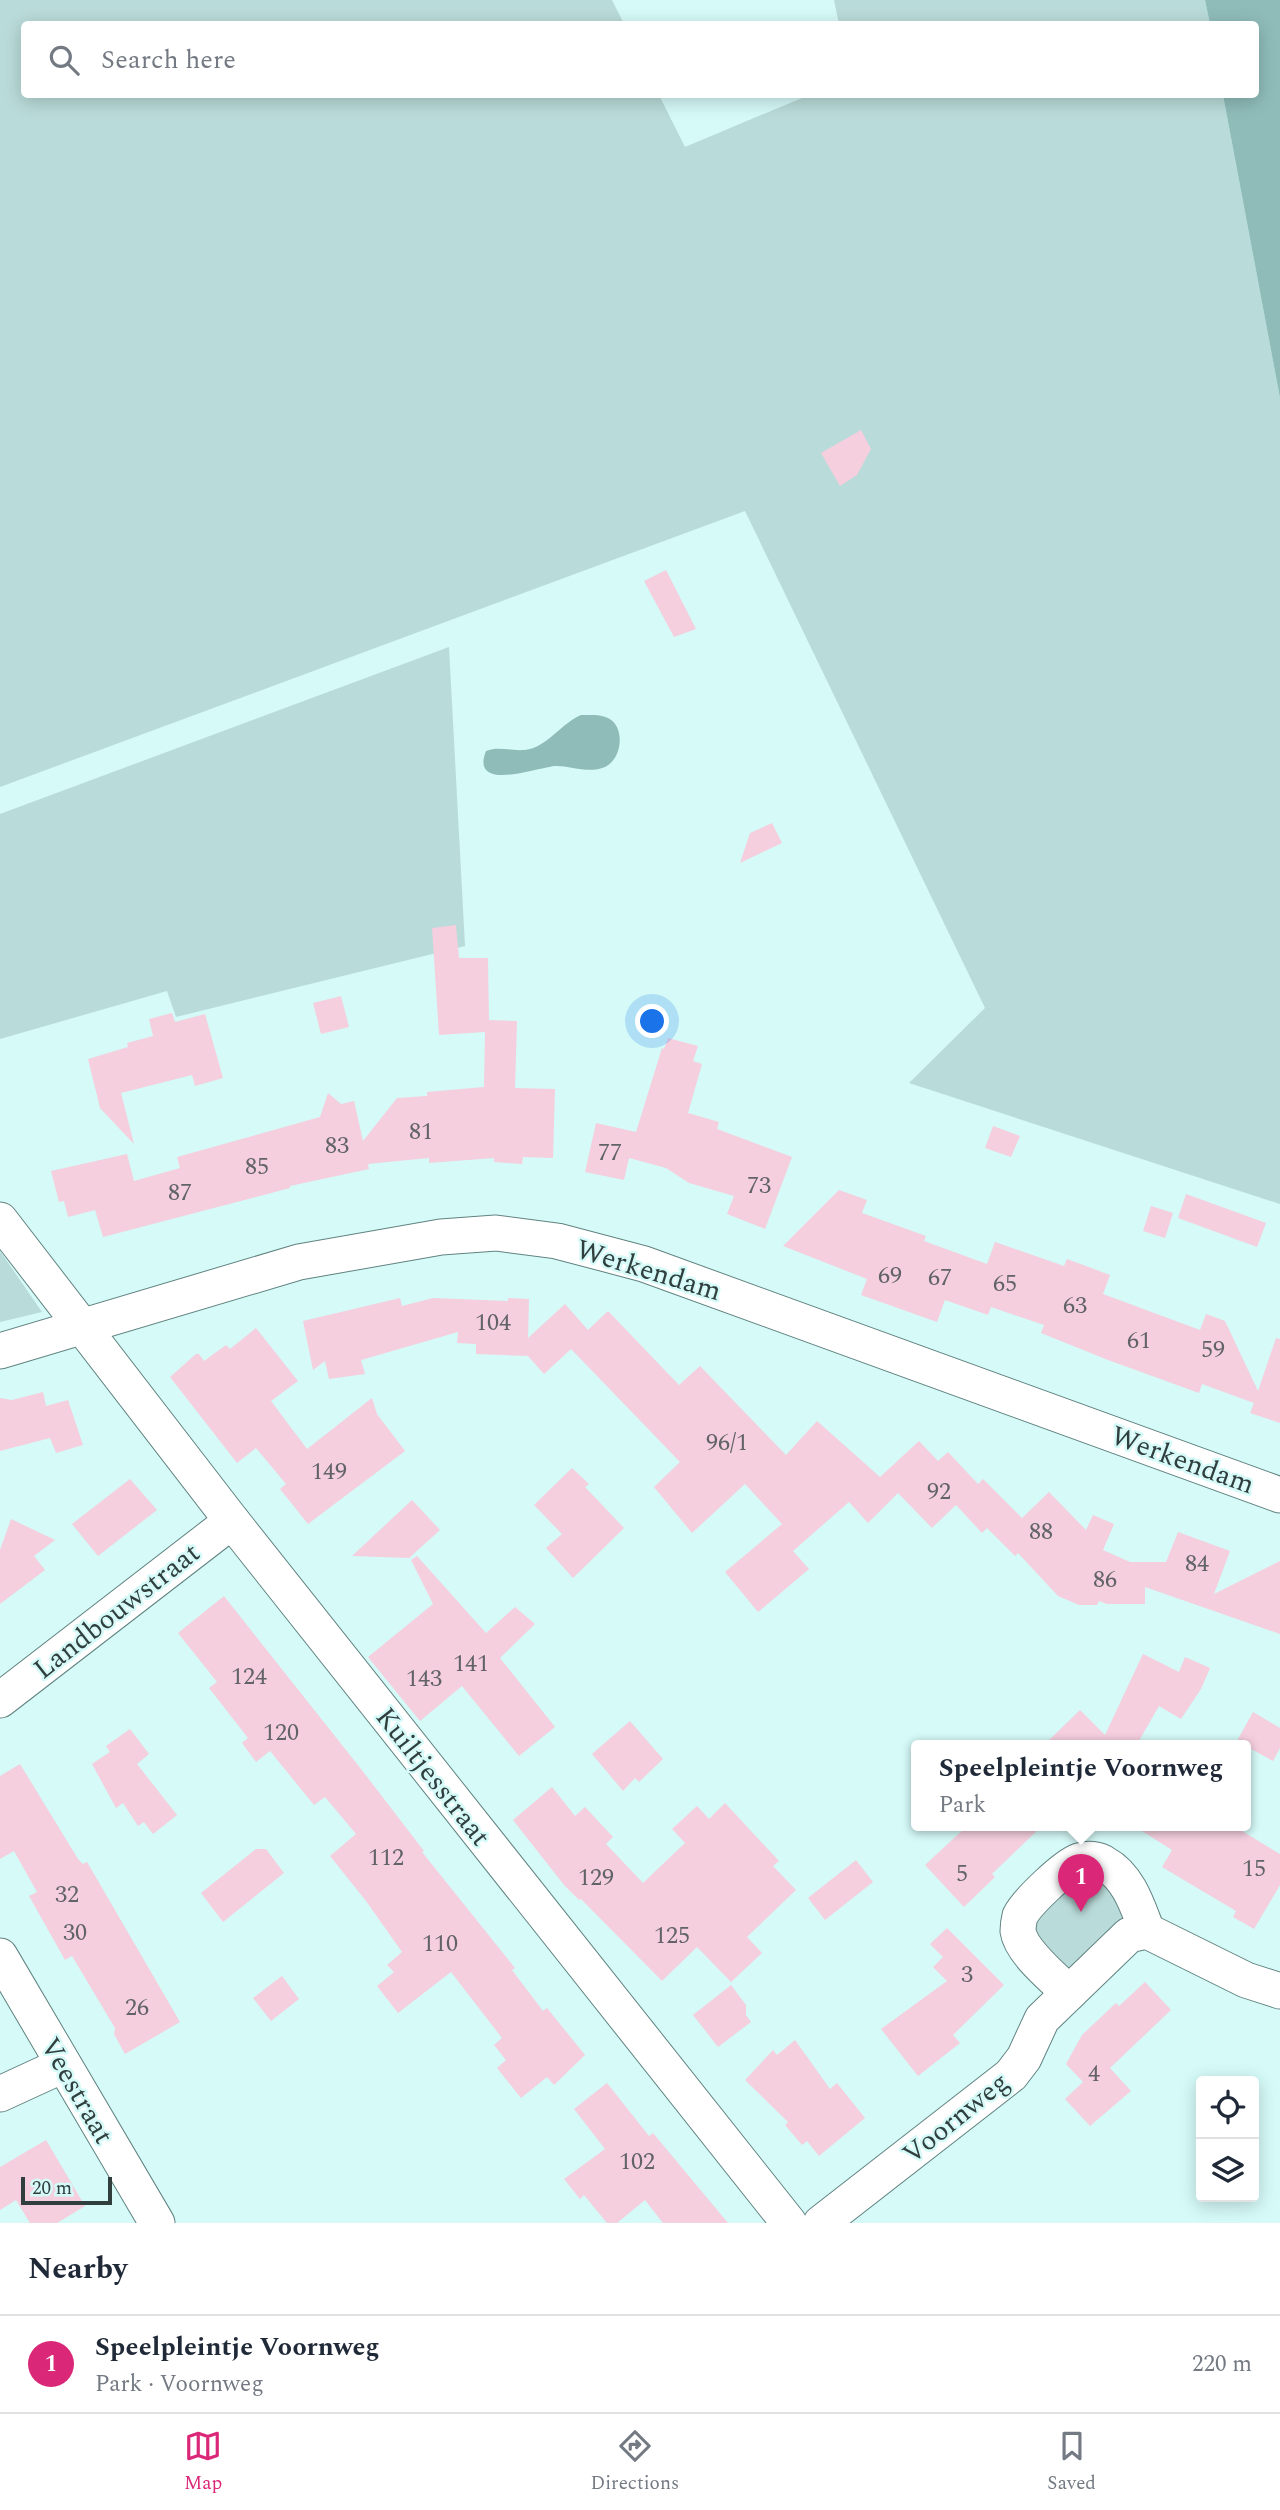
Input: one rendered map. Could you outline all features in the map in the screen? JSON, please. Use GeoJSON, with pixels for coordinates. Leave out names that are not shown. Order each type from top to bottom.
{"type":"FeatureCollection","features":[{"type":"Feature","properties":{"kind":"street","name":"Kuiltjesstraat"},"geometry":{"type":"LineString","coordinates":[[0,1220],[232,1521],[789,2223]]}},
{"type":"Feature","properties":{"kind":"street","name":"Werkendam"},"geometry":{"type":"LineString","coordinates":[[0,1352],[312,1260],[441,1237],[496,1234],[557,1241],[644,1264],[1280,1494]]}},
{"type":"Feature","properties":{"kind":"street","name":"Landbouwstraat"},"geometry":{"type":"LineString","coordinates":[[0,1700],[232,1521]]}},
{"type":"Feature","properties":{"kind":"street"},"geometry":{"type":"LineString","coordinates":[[1069,1993],[1021,1942],[1018,1929],[1020,1916],[1068,1867],[1080,1860],[1092,1859],[1114,1870],[1134,1896],[1147,1931],[1246,1980],[1280,1992]]}},
{"type":"Feature","properties":{"kind":"street","name":"Voornweg"},"geometry":{"type":"LineString","coordinates":[[821,2223],[1011,2075],[1024,2058],[1042,2019],[1129,1935],[1147,1931]]}},
{"type":"Feature","properties":{"kind":"street","name":"Veestraat"},"geometry":{"type":"LineString","coordinates":[[0,1956],[157,2223]]}},
{"type":"Feature","properties":{"kind":"street"},"geometry":{"type":"LineString","coordinates":[[0,2094],[63,2065]]}},
{"type":"Feature","properties":{"kind":"shaded area"},"geometry":{"type":"Polygon","coordinates":[[[0,0],[612,0],[622,21],[21,21],[21,98],[660,98],[685,147],[802,98],[1224,98],[1280,398],[1280,1204],[909,1083],[985,1008],[745,511],[0,787],[0,0]]]}},
{"type":"Feature","properties":{"kind":"shaded area"},"geometry":{"type":"Polygon","coordinates":[[[834,0],[1205,0],[1209,21],[838,21],[834,0]]]}},
{"type":"Feature","properties":{"kind":"shaded area"},"geometry":{"type":"Polygon","coordinates":[[[1205,0],[1280,0],[1280,398],[1224,98],[1259,98],[1259,21],[1209,21],[1205,0]]]}},
{"type":"Feature","properties":{"kind":"shaded area"},"geometry":{"type":"Polygon","coordinates":[[[449,647],[465,946],[176,1017],[167,991],[0,1039],[0,814],[449,647]]]}},
{"type":"Feature","properties":{"kind":"shaded area"},"geometry":{"type":"Polygon","coordinates":[[[581,715],[608,718],[618,728],[618,750],[611,763],[605,767],[587,770],[556,766],[497,775],[488,771],[484,764],[486,751],[530,749],[581,715]]]}},
{"type":"Feature","properties":{"kind":"shaded area"},"geometry":{"type":"Polygon","coordinates":[[[0,1251],[42,1312],[0,1322],[0,1251]]]}},
{"type":"Feature","properties":{"kind":"shaded area"},"geometry":{"type":"Polygon","coordinates":[[[1082,1869],[1114,1884],[1125,1921],[1074,1967],[1055,1967],[1028,1918],[1082,1869]]]}},
{"type":"Feature","properties":{"kind":"building"},"geometry":{"type":"Polygon","coordinates":[[[861,430],[871,449],[857,475],[840,486],[821,453],[861,430]]]}},
{"type":"Feature","properties":{"kind":"building"},"geometry":{"type":"Polygon","coordinates":[[[666,570],[696,629],[674,637],[644,581],[666,570]]]}},
{"type":"Feature","properties":{"kind":"building"},"geometry":{"type":"Polygon","coordinates":[[[772,823],[782,843],[740,863],[750,833],[772,823]]]}},
{"type":"Feature","properties":{"kind":"building"},"geometry":{"type":"Polygon","coordinates":[[[456,925],[459,958],[488,958],[489,1020],[517,1021],[515,1088],[555,1089],[553,1158],[523,1157],[522,1164],[494,1162],[494,1158],[429,1163],[429,1158],[368,1164],[369,1169],[290,1186],[103,1237],[95,1210],[68,1217],[64,1201],[59,1202],[51,1171],[127,1154],[134,1181],[180,1168],[177,1157],[320,1117],[328,1093],[341,1104],[354,1101],[363,1141],[397,1098],[427,1096],[427,1092],[484,1087],[485,1032],[439,1035],[432,928],[456,925]]]}},
{"type":"Feature","properties":{"kind":"building"},"geometry":{"type":"Polygon","coordinates":[[[341,996],[349,1027],[321,1034],[313,1003],[341,996]]]}},
{"type":"Feature","properties":{"kind":"building"},"geometry":{"type":"Polygon","coordinates":[[[172,1013],[175,1022],[205,1014],[223,1078],[195,1086],[192,1075],[121,1093],[134,1144],[100,1108],[88,1059],[153,1036],[149,1019],[172,1013]]]}},
{"type":"Feature","properties":{"kind":"building"},"geometry":{"type":"Polygon","coordinates":[[[668,1038],[698,1046],[693,1061],[702,1064],[688,1113],[719,1122],[717,1129],[792,1157],[765,1229],[727,1214],[734,1196],[689,1183],[666,1168],[629,1158],[624,1180],[585,1172],[596,1123],[636,1132],[662,1048],[664,1049],[668,1038]]]}},
{"type":"Feature","properties":{"kind":"building"},"geometry":{"type":"Polygon","coordinates":[[[993,1126],[1020,1136],[1011,1157],[985,1148],[993,1126]]]}},
{"type":"Feature","properties":{"kind":"building"},"geometry":{"type":"Polygon","coordinates":[[[839,1190],[867,1200],[862,1213],[926,1236],[924,1241],[987,1264],[995,1242],[1064,1266],[1067,1259],[1110,1275],[1103,1294],[1200,1330],[1206,1314],[1225,1321],[1258,1391],[1276,1338],[1280,1339],[1280,1423],[1250,1413],[1254,1403],[1202,1384],[1199,1393],[1108,1360],[1041,1333],[1044,1325],[991,1307],[988,1315],[945,1300],[937,1322],[861,1295],[867,1279],[783,1246],[839,1190]]]}},
{"type":"Feature","properties":{"kind":"building"},"geometry":{"type":"Polygon","coordinates":[[[1186,1194],[1266,1223],[1257,1247],[1178,1218],[1186,1194]]]}},
{"type":"Feature","properties":{"kind":"building"},"geometry":{"type":"Polygon","coordinates":[[[1151,1206],[1173,1213],[1165,1238],[1143,1231],[1151,1206]]]}},
{"type":"Feature","properties":{"kind":"building"},"geometry":{"type":"Polygon","coordinates":[[[400,1298],[402,1306],[433,1298],[508,1301],[508,1298],[529,1299],[528,1338],[565,1304],[588,1330],[608,1311],[679,1385],[700,1366],[786,1455],[817,1421],[880,1477],[919,1441],[938,1461],[948,1452],[978,1484],[983,1479],[1022,1518],[1049,1492],[1086,1530],[1093,1515],[1114,1524],[1103,1550],[1130,1562],[1166,1562],[1178,1532],[1230,1551],[1214,1594],[1280,1561],[1280,1634],[1145,1587],[1145,1604],[1107,1604],[1099,1601],[1097,1605],[1079,1605],[1058,1596],[1018,1553],[1015,1556],[987,1528],[982,1533],[956,1505],[932,1528],[898,1493],[868,1523],[849,1502],[793,1551],[809,1569],[758,1612],[725,1572],[782,1524],[745,1484],[692,1533],[654,1487],[680,1462],[571,1349],[544,1374],[528,1356],[476,1354],[476,1344],[457,1343],[458,1332],[361,1360],[365,1374],[329,1379],[325,1361],[313,1370],[303,1321],[400,1298]]]}},
{"type":"Feature","properties":{"kind":"building"},"geometry":{"type":"Polygon","coordinates":[[[256,1328],[298,1381],[271,1401],[307,1449],[372,1398],[377,1414],[405,1451],[308,1524],[280,1489],[286,1484],[256,1448],[237,1463],[170,1377],[196,1354],[204,1361],[226,1345],[230,1349],[256,1328]]]}},
{"type":"Feature","properties":{"kind":"building"},"geometry":{"type":"Polygon","coordinates":[[[43,1392],[46,1406],[68,1400],[83,1445],[56,1453],[50,1438],[0,1451],[0,1398],[12,1400],[43,1392]]]}},
{"type":"Feature","properties":{"kind":"building"},"geometry":{"type":"Polygon","coordinates":[[[572,1468],[589,1484],[585,1487],[624,1528],[573,1578],[546,1548],[562,1534],[534,1505],[572,1468]]]}},
{"type":"Feature","properties":{"kind":"building"},"geometry":{"type":"Polygon","coordinates":[[[130,1479],[157,1510],[98,1556],[72,1524],[130,1479]]]}},
{"type":"Feature","properties":{"kind":"building"},"geometry":{"type":"Polygon","coordinates":[[[412,1500],[440,1530],[409,1558],[352,1556],[412,1500]]]}},
{"type":"Feature","properties":{"kind":"building"},"geometry":{"type":"Polygon","coordinates":[[[11,1519],[55,1540],[34,1556],[45,1570],[0,1604],[0,1550],[11,1519]]]}},
{"type":"Feature","properties":{"kind":"building"},"geometry":{"type":"Polygon","coordinates":[[[417,1556],[486,1633],[515,1607],[535,1624],[500,1658],[555,1727],[519,1756],[462,1686],[420,1721],[368,1657],[433,1604],[411,1560],[417,1556]]]}},
{"type":"Feature","properties":{"kind":"building"},"geometry":{"type":"Polygon","coordinates":[[[224,1596],[515,1968],[512,1970],[543,2011],[547,2008],[585,2055],[554,2085],[547,2077],[521,2098],[497,2068],[506,2060],[494,2045],[502,2038],[451,1972],[398,2013],[377,1986],[394,1972],[387,1965],[402,1952],[330,1856],[356,1834],[325,1797],[314,1805],[270,1751],[256,1762],[242,1743],[248,1738],[209,1688],[217,1682],[178,1633],[224,1596]]]}},
{"type":"Feature","properties":{"kind":"building"},"geometry":{"type":"Polygon","coordinates":[[[1143,1654],[1179,1672],[1185,1657],[1210,1668],[1201,1689],[1181,1719],[1159,1706],[1139,1740],[1049,1740],[1080,1710],[1105,1735],[1143,1654]]]}},
{"type":"Feature","properties":{"kind":"building"},"geometry":{"type":"Polygon","coordinates":[[[1253,1712],[1280,1728],[1280,1748],[1273,1761],[1251,1749],[1251,1740],[1238,1740],[1253,1712]]]}},
{"type":"Feature","properties":{"kind":"building"},"geometry":{"type":"Polygon","coordinates":[[[630,1721],[663,1759],[639,1782],[635,1778],[623,1791],[592,1754],[630,1721]]]}},
{"type":"Feature","properties":{"kind":"building"},"geometry":{"type":"Polygon","coordinates":[[[130,1729],[149,1754],[137,1764],[177,1815],[153,1834],[144,1822],[138,1826],[123,1803],[116,1808],[92,1764],[110,1752],[106,1746],[130,1729]]]}},
{"type":"Feature","properties":{"kind":"building"},"geometry":{"type":"Polygon","coordinates":[[[20,1764],[78,1859],[83,1864],[87,1862],[180,2022],[125,2054],[114,2034],[115,2028],[72,1956],[65,1960],[29,1896],[37,1892],[14,1851],[0,1859],[0,1776],[20,1764]]]}},
{"type":"Feature","properties":{"kind":"building"},"geometry":{"type":"Polygon","coordinates":[[[552,1787],[575,1816],[585,1807],[613,1837],[606,1844],[643,1883],[685,1843],[672,1829],[697,1806],[709,1819],[725,1803],[779,1861],[773,1866],[796,1890],[747,1937],[762,1953],[731,1982],[697,1947],[662,1981],[564,1885],[513,1820],[552,1787]]]}},
{"type":"Feature","properties":{"kind":"building"},"geometry":{"type":"Polygon","coordinates":[[[962,1831],[1037,1831],[992,1874],[995,1877],[964,1907],[925,1865],[962,1831]]]}},
{"type":"Feature","properties":{"kind":"building"},"geometry":{"type":"Polygon","coordinates":[[[1142,1831],[1242,1831],[1280,1854],[1280,1885],[1254,1929],[1233,1917],[1236,1911],[1162,1867],[1172,1850],[1142,1831]]]}},
{"type":"Feature","properties":{"kind":"building"},"geometry":{"type":"Polygon","coordinates":[[[256,1849],[266,1849],[284,1873],[223,1922],[201,1893],[256,1849]]]}},
{"type":"Feature","properties":{"kind":"building"},"geometry":{"type":"Polygon","coordinates":[[[856,1860],[873,1882],[825,1920],[808,1898],[856,1860]]]}},
{"type":"Feature","properties":{"kind":"building"},"geometry":{"type":"Polygon","coordinates":[[[947,1928],[1004,1985],[953,2035],[960,2043],[918,2076],[881,2029],[947,1981],[933,1967],[943,1957],[930,1944],[947,1928]]]}},
{"type":"Feature","properties":{"kind":"building"},"geometry":{"type":"Polygon","coordinates":[[[282,1976],[299,1999],[271,2021],[253,1998],[282,1976]]]}},
{"type":"Feature","properties":{"kind":"building"},"geometry":{"type":"Polygon","coordinates":[[[1145,1982],[1171,2010],[1110,2068],[1131,2091],[1090,2126],[1065,2099],[1083,2082],[1066,2064],[1082,2035],[1116,2003],[1119,2006],[1145,1982]]]}},
{"type":"Feature","properties":{"kind":"building"},"geometry":{"type":"Polygon","coordinates":[[[731,1985],[746,2005],[746,2015],[751,2022],[718,2047],[693,2015],[731,1985]]]}},
{"type":"Feature","properties":{"kind":"building"},"geometry":{"type":"Polygon","coordinates":[[[795,2040],[830,2089],[837,2083],[865,2118],[819,2156],[807,2141],[802,2145],[785,2125],[788,2122],[745,2080],[773,2050],[777,2055],[795,2040]]]}},
{"type":"Feature","properties":{"kind":"building"},"geometry":{"type":"Polygon","coordinates":[[[607,2083],[649,2136],[653,2133],[728,2223],[663,2223],[645,2200],[617,2223],[607,2223],[584,2195],[580,2199],[564,2179],[605,2149],[574,2109],[607,2083]]]}},
{"type":"Feature","properties":{"kind":"building"},"geometry":{"type":"Polygon","coordinates":[[[46,2140],[85,2206],[57,2223],[30,2223],[16,2200],[0,2210],[0,2167],[46,2140]]]}},
{"type":"Feature","properties":{"kind":"place","name":"Speelpleintje Voornweg"},"geometry":{"type":"Point","coordinates":[1081,1912]}}]}
